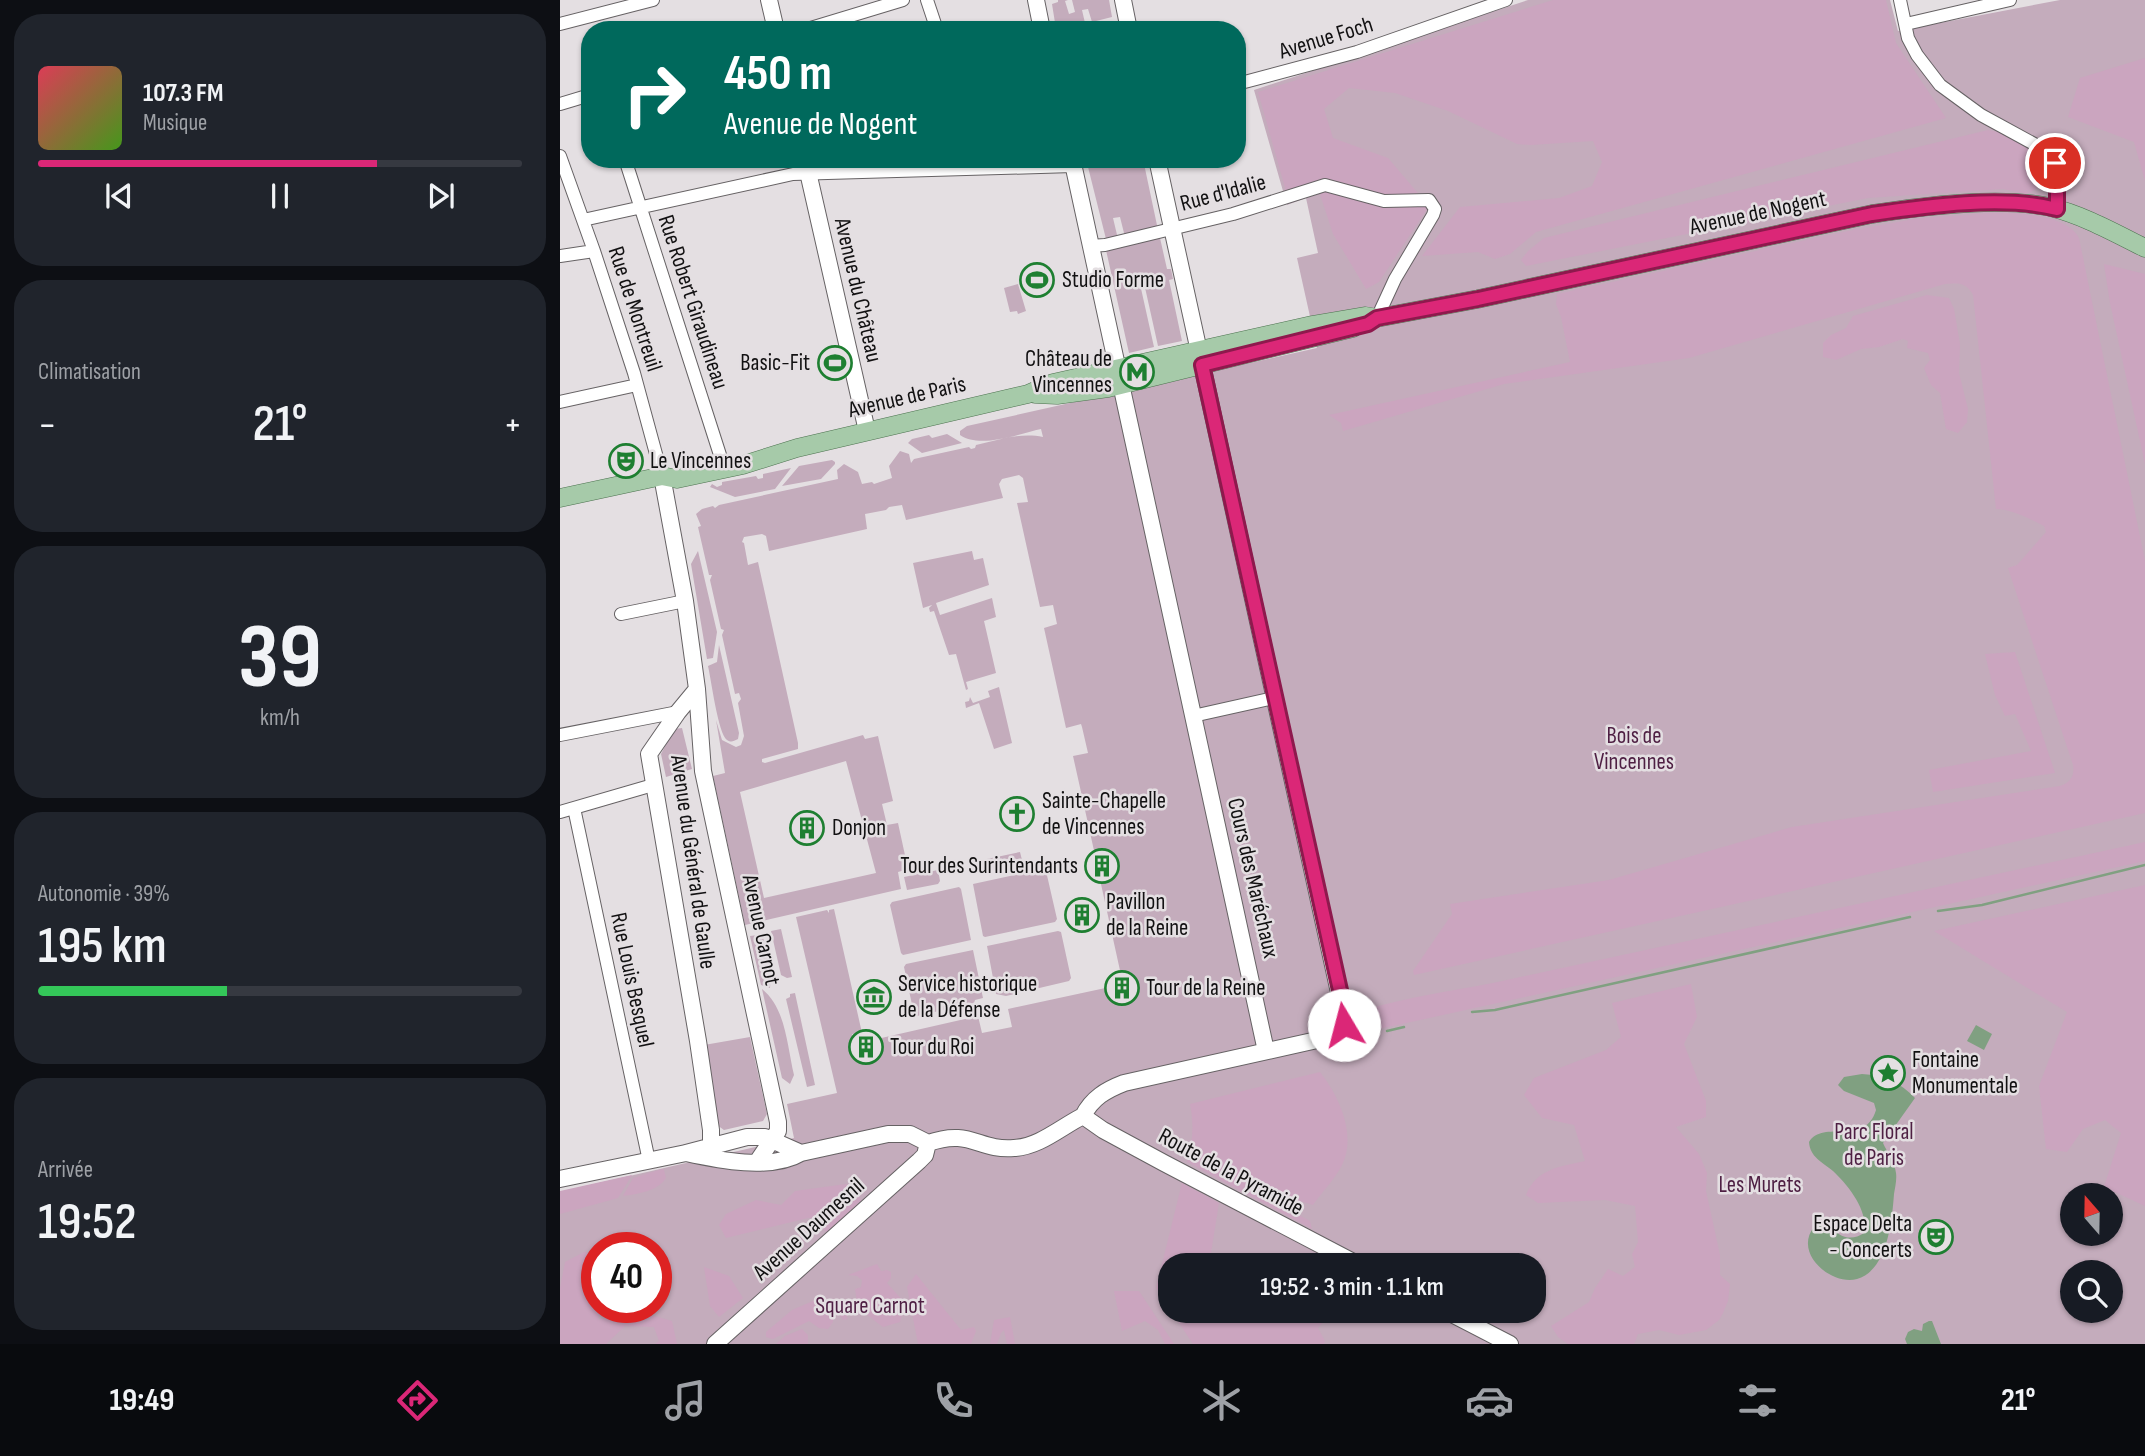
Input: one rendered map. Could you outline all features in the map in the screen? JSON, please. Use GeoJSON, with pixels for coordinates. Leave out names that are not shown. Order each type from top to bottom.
{"type":"FeatureCollection","features":[{"type":"Feature","properties":{"kind":"main road","name":"Avenue de Nogent"},"geometry":{"type":"LineString","coordinates":[[1202,363],[1312,325],[1365,316],[1377,318],[1478,299],[1872,214],[1925,206],[2028,204],[2057,209],[2145,248]]}},
{"type":"Feature","properties":{"kind":"main road","name":"Avenue de Paris"},"geometry":{"type":"LineString","coordinates":[[560,498],[662,476],[677,479],[1028,394],[1057,395],[1202,363]]}},
{"type":"Feature","properties":{"kind":"main road","name":"Avenue de Paris"},"geometry":{"type":"LineString","coordinates":[[662,476],[674,467],[721,457],[769,448],[797,448]]}},
{"type":"Feature","properties":{"kind":"street"},"geometry":{"type":"LineString","coordinates":[[560,23],[653,0]]}},
{"type":"Feature","properties":{"kind":"street"},"geometry":{"type":"LineString","coordinates":[[769,0],[774,21]]}},
{"type":"Feature","properties":{"kind":"street"},"geometry":{"type":"LineString","coordinates":[[834,21],[903,0]]}},
{"type":"Feature","properties":{"kind":"street"},"geometry":{"type":"LineString","coordinates":[[927,0],[934,21]]}},
{"type":"Feature","properties":{"kind":"street"},"geometry":{"type":"LineString","coordinates":[[1036,0],[1040,21]]}},
{"type":"Feature","properties":{"kind":"street"},"geometry":{"type":"LineString","coordinates":[[1123,0],[1127,21]]}},
{"type":"Feature","properties":{"kind":"street","name":"Avenue Foch"},"geometry":{"type":"LineString","coordinates":[[1246,82],[1357,52],[1506,0]]}},
{"type":"Feature","properties":{"kind":"street"},"geometry":{"type":"LineString","coordinates":[[1900,0],[1908,38],[1917,55],[1940,85],[1981,115],[2047,151],[2057,172],[2057,209]]}},
{"type":"Feature","properties":{"kind":"street"},"geometry":{"type":"LineString","coordinates":[[1906,24],[2010,0]]}},
{"type":"Feature","properties":{"kind":"street"},"geometry":{"type":"LineString","coordinates":[[560,104],[581,98]]}},
{"type":"Feature","properties":{"kind":"street","name":"Rue de Montreuil"},"geometry":{"type":"LineString","coordinates":[[560,156],[637,385],[662,476]]}},
{"type":"Feature","properties":{"kind":"street","name":"Rue Robert Giraudineau"},"geometry":{"type":"LineString","coordinates":[[628,168],[721,457]]}},
{"type":"Feature","properties":{"kind":"street"},"geometry":{"type":"LineString","coordinates":[[583,220],[799,168]]}},
{"type":"Feature","properties":{"kind":"street","name":"Avenue du Château"},"geometry":{"type":"LineString","coordinates":[[807,168],[867,431]]}},
{"type":"Feature","properties":{"kind":"street","name":"Cours des Maréchaux"},"geometry":{"type":"LineString","coordinates":[[1074,168],[1266,1051]]}},
{"type":"Feature","properties":{"kind":"street"},"geometry":{"type":"LineString","coordinates":[[686,1153],[757,1162],[791,1159],[801,1153],[888,1133],[910,1134],[928,1143],[960,1137],[999,1148],[1024,1147],[1083,1116],[1097,1098],[1124,1083],[1335,1036],[1343,1029],[1345,1015],[1159,168]]}},
{"type":"Feature","properties":{"kind":"street","name":"Rue d'Idalie"},"geometry":{"type":"LineString","coordinates":[[1090,246],[1233,214],[1325,185],[1384,201],[1423,199],[1433,203],[1433,215],[1395,279],[1377,318]]}},
{"type":"Feature","properties":{"kind":"street"},"geometry":{"type":"LineString","coordinates":[[560,256],[594,251]]}},
{"type":"Feature","properties":{"kind":"street"},"geometry":{"type":"LineString","coordinates":[[560,402],[637,385]]}},
{"type":"Feature","properties":{"kind":"street"},"geometry":{"type":"LineString","coordinates":[[662,476],[685,601],[697,689]]}},
{"type":"Feature","properties":{"kind":"street"},"geometry":{"type":"LineString","coordinates":[[621,614],[685,601]]}},
{"type":"Feature","properties":{"kind":"street","name":"Avenue du Général de Gaulle"},"geometry":{"type":"LineString","coordinates":[[697,689],[649,754],[698,1041],[711,1146]]}},
{"type":"Feature","properties":{"kind":"street","name":"Avenue Carnot"},"geometry":{"type":"LineString","coordinates":[[697,689],[704,771],[778,1122],[778,1131],[772,1139]]}},
{"type":"Feature","properties":{"kind":"street"},"geometry":{"type":"LineString","coordinates":[[1194,716],[1274,698]]}},
{"type":"Feature","properties":{"kind":"street"},"geometry":{"type":"LineString","coordinates":[[560,736],[678,712],[701,729]]}},
{"type":"Feature","properties":{"kind":"street"},"geometry":{"type":"LineString","coordinates":[[560,812],[653,785]]}},
{"type":"Feature","properties":{"kind":"street","name":"Rue Louis Besquel"},"geometry":{"type":"LineString","coordinates":[[574,808],[649,1161]]}},
{"type":"Feature","properties":{"kind":"street","name":"Route de la Pyramide"},"geometry":{"type":"LineString","coordinates":[[1083,1116],[1103,1130],[1336,1253]]}},
{"type":"Feature","properties":{"kind":"street"},"geometry":{"type":"LineString","coordinates":[[560,1177],[649,1161],[747,1137],[772,1139],[801,1153]]}},
{"type":"Feature","properties":{"kind":"street"},"geometry":{"type":"LineString","coordinates":[[757,1162],[772,1139]]}},
{"type":"Feature","properties":{"kind":"street","name":"Avenue Daumesnil"},"geometry":{"type":"LineString","coordinates":[[715,1344],[919,1161],[925,1155],[928,1143]]}},
{"type":"Feature","properties":{"kind":"street"},"geometry":{"type":"LineString","coordinates":[[1469,1323],[1510,1344]]}},
{"type":"Feature","properties":{"kind":"green space"},"geometry":{"type":"Polygon","coordinates":[[[1068,0],[1065,1],[1069,14],[1075,12],[1072,0],[1109,0],[1112,17],[1092,21],[1088,9],[1082,10],[1085,21],[1055,21],[1052,4],[1068,0]]]}},
{"type":"Feature","properties":{"kind":"green space","name":"Bois de Vincennes"},"geometry":{"type":"Polygon","coordinates":[[[1528,0],[1890,0],[1898,31],[2060,0],[2145,0],[2145,1344],[560,1344],[560,1192],[794,1138],[787,1104],[837,1093],[796,917],[827,910],[829,913],[829,910],[834,909],[862,1033],[852,1034],[857,1058],[861,1061],[878,1057],[880,1053],[877,1039],[978,1016],[982,1033],[1012,1027],[1008,1009],[1110,987],[1112,1001],[1117,1004],[1134,1000],[1137,996],[1131,972],[1121,975],[1099,875],[1113,872],[1109,853],[1095,855],[1073,756],[1088,753],[1082,727],[1081,724],[1066,728],[1044,628],[1057,624],[1053,605],[1040,607],[1017,503],[1028,502],[1023,478],[1019,475],[1002,479],[999,484],[1003,498],[906,520],[902,505],[889,507],[865,514],[867,529],[769,551],[766,536],[762,534],[744,537],[742,542],[748,565],[758,562],[798,743],[798,749],[762,759],[762,762],[863,735],[865,739],[878,736],[893,801],[882,804],[887,825],[898,823],[908,869],[898,872],[901,889],[745,925],[713,776],[725,773],[716,720],[722,740],[736,747],[741,745],[744,736],[738,703],[741,699],[739,693],[735,694],[722,635],[724,630],[721,629],[710,580],[712,575],[709,575],[698,527],[701,526],[696,514],[713,506],[715,508],[838,479],[837,470],[844,464],[858,472],[862,484],[874,484],[892,478],[889,466],[900,451],[909,454],[911,463],[914,459],[969,447],[971,449],[976,445],[1010,437],[1043,437],[1041,429],[978,441],[960,435],[960,431],[967,426],[1317,348],[1297,258],[1318,253],[1306,198],[1287,205],[1254,90],[1528,0]],[[846,761],[740,792],[764,898],[876,873],[846,761]]]}},
{"type":"Feature","properties":{"kind":"green space"},"geometry":{"type":"Polygon","coordinates":[[[1553,0],[1886,0],[1896,43],[1946,118],[1536,232],[1510,254],[1495,259],[1478,252],[1422,256],[1460,207],[1559,198],[1592,186],[1602,162],[1593,141],[1517,144],[1448,111],[1395,93],[1349,88],[1324,109],[1333,138],[1388,158],[1429,206],[1379,282],[1366,289],[1333,234],[1319,191],[1287,195],[1258,92],[1553,0]]]}},
{"type":"Feature","properties":{"kind":"green space"},"geometry":{"type":"Polygon","coordinates":[[[2145,58],[2145,181],[2134,142],[2068,117],[2080,78],[2145,58]]]}},
{"type":"Feature","properties":{"kind":"green space"},"geometry":{"type":"Polygon","coordinates":[[[1988,130],[2016,135],[2042,158],[2045,179],[2035,190],[2026,194],[2003,189],[1868,198],[1526,266],[1521,260],[1544,238],[1988,130]]]}},
{"type":"Feature","properties":{"kind":"green space"},"geometry":{"type":"Polygon","coordinates":[[[1088,168],[1145,168],[1158,230],[1125,237],[1120,217],[1113,218],[1118,239],[1106,239],[1088,168]]]}},
{"type":"Feature","properties":{"kind":"green space"},"geometry":{"type":"Polygon","coordinates":[[[1989,213],[2025,214],[2052,219],[2073,230],[2079,238],[2145,561],[2145,813],[1414,975],[1413,971],[1452,914],[1450,904],[1609,880],[1792,827],[2060,786],[2071,778],[2073,765],[2008,568],[2017,565],[2046,532],[2044,526],[2027,518],[1996,509],[1973,295],[1965,286],[1945,284],[1689,358],[1504,384],[1343,431],[1341,423],[1329,415],[1570,362],[1556,304],[1557,294],[1848,231],[1914,219],[1989,213]]]}},
{"type":"Feature","properties":{"kind":"green space"},"geometry":{"type":"Polygon","coordinates":[[[1160,238],[1167,269],[1171,269],[1173,279],[1169,280],[1182,341],[1158,346],[1144,283],[1140,284],[1154,347],[1129,353],[1106,250],[1160,238]]]}},
{"type":"Feature","properties":{"kind":"green space"},"geometry":{"type":"Polygon","coordinates":[[[2104,264],[2145,274],[2145,464],[2110,303],[2104,264]]]}},
{"type":"Feature","properties":{"kind":"green space"},"geometry":{"type":"Polygon","coordinates":[[[1018,284],[1026,311],[1018,314],[1017,311],[1010,312],[1004,288],[1018,284]]]}},
{"type":"Feature","properties":{"kind":"green space"},"geometry":{"type":"Polygon","coordinates":[[[1927,295],[1949,298],[1954,309],[1960,344],[1959,373],[1968,409],[1967,422],[1958,433],[1946,429],[1940,393],[1931,385],[1924,368],[1930,360],[1928,353],[1907,348],[1908,341],[1903,339],[1879,347],[1861,349],[1836,360],[1823,357],[1823,343],[1831,335],[1846,328],[1853,316],[1927,295]]]}},
{"type":"Feature","properties":{"kind":"green space"},"geometry":{"type":"Polygon","coordinates":[[[947,434],[962,443],[922,453],[908,443],[912,439],[929,435],[932,438],[947,434]]]}},
{"type":"Feature","properties":{"kind":"green space"},"geometry":{"type":"Polygon","coordinates":[[[832,460],[835,464],[821,479],[782,486],[799,466],[832,460]]]}},
{"type":"Feature","properties":{"kind":"green space"},"geometry":{"type":"Polygon","coordinates":[[[791,468],[775,489],[735,497],[710,487],[712,484],[717,487],[722,485],[722,482],[756,476],[758,479],[763,478],[763,474],[791,468]]]}},
{"type":"Feature","properties":{"kind":"green space"},"geometry":{"type":"Polygon","coordinates":[[[698,551],[717,632],[713,658],[707,659],[691,564],[698,551]]]}},
{"type":"Feature","properties":{"kind":"green space"},"geometry":{"type":"Polygon","coordinates":[[[972,551],[974,560],[983,558],[989,585],[936,603],[940,615],[992,598],[996,617],[984,621],[996,673],[966,682],[966,690],[956,654],[949,655],[934,611],[930,612],[932,605],[923,608],[913,563],[972,551]]]}},
{"type":"Feature","properties":{"kind":"green space"},"geometry":{"type":"Polygon","coordinates":[[[719,645],[739,733],[738,739],[731,742],[724,736],[721,728],[708,666],[717,662],[719,645]]]}},
{"type":"Feature","properties":{"kind":"green space"},"geometry":{"type":"Polygon","coordinates":[[[2015,652],[2055,773],[1933,792],[1929,770],[2031,751],[2015,714],[2005,716],[1995,695],[1985,654],[2015,652]]]}},
{"type":"Feature","properties":{"kind":"green space"},"geometry":{"type":"Polygon","coordinates":[[[999,687],[1012,743],[994,749],[979,703],[966,708],[965,702],[969,701],[970,697],[973,703],[990,697],[988,691],[999,687]]]}},
{"type":"Feature","properties":{"kind":"green space"},"geometry":{"type":"Polygon","coordinates":[[[682,728],[692,769],[666,777],[661,754],[674,729],[682,728]]]}},
{"type":"Feature","properties":{"kind":"green space"},"geometry":{"type":"Polygon","coordinates":[[[2145,842],[2145,861],[1370,1031],[1368,1009],[1383,1005],[2145,842]]]}},
{"type":"Feature","properties":{"kind":"green space"},"geometry":{"type":"Polygon","coordinates":[[[1020,852],[1023,864],[989,871],[987,859],[1020,852]]]}},
{"type":"Feature","properties":{"kind":"green space"},"geometry":{"type":"Polygon","coordinates":[[[1043,869],[1046,871],[1057,919],[1055,922],[983,936],[973,884],[1043,869]]]}},
{"type":"Feature","properties":{"kind":"green space"},"geometry":{"type":"Polygon","coordinates":[[[938,870],[938,884],[907,890],[904,877],[938,870]]]}},
{"type":"Feature","properties":{"kind":"green space"},"geometry":{"type":"Polygon","coordinates":[[[2145,885],[2145,1206],[2123,1196],[2123,1183],[2105,1183],[2121,1133],[2105,1120],[2083,1129],[2067,1152],[2046,1149],[2039,1086],[2067,1012],[1934,931],[2145,885]]]}},
{"type":"Feature","properties":{"kind":"green space"},"geometry":{"type":"Polygon","coordinates":[[[959,887],[971,940],[903,955],[890,905],[892,902],[959,887]]]}},
{"type":"Feature","properties":{"kind":"green space"},"geometry":{"type":"Polygon","coordinates":[[[781,929],[792,977],[787,978],[781,975],[771,931],[781,929]]]}},
{"type":"Feature","properties":{"kind":"green space"},"geometry":{"type":"Polygon","coordinates":[[[1061,932],[1071,978],[1069,981],[1006,996],[996,994],[987,946],[1061,932]]]}},
{"type":"Feature","properties":{"kind":"green space"},"geometry":{"type":"Polygon","coordinates":[[[750,936],[763,937],[771,971],[770,988],[761,985],[750,936]]]}},
{"type":"Feature","properties":{"kind":"green space"},"geometry":{"type":"Polygon","coordinates":[[[973,950],[983,998],[975,1000],[974,1003],[917,1016],[914,1014],[904,967],[906,964],[973,950]]]}},
{"type":"Feature","properties":{"kind":"green space"},"geometry":{"type":"Polygon","coordinates":[[[1691,984],[1697,1017],[1684,1044],[1706,1101],[1706,1117],[1676,1127],[1699,1154],[1707,1173],[1706,1191],[1720,1255],[1720,1275],[1730,1284],[1728,1301],[1719,1320],[1706,1330],[1679,1335],[1659,1330],[1638,1334],[1634,1344],[1568,1344],[1558,1337],[1551,1326],[1589,1302],[1608,1269],[1623,1276],[1635,1267],[1632,1254],[1638,1242],[1635,1206],[1605,1200],[1538,1203],[1526,1195],[1536,1179],[1543,1174],[1558,1167],[1585,1161],[1574,1125],[1542,1118],[1524,1095],[1534,1078],[1606,1050],[1621,1037],[1612,1003],[1691,984]]]}},
{"type":"Feature","properties":{"kind":"green space"},"geometry":{"type":"Polygon","coordinates":[[[762,989],[770,997],[781,1017],[794,1075],[790,1084],[782,1078],[762,989]]]}},
{"type":"Feature","properties":{"kind":"green space"},"geometry":{"type":"Polygon","coordinates":[[[795,993],[815,1085],[807,1087],[786,999],[795,993]]]}},
{"type":"Feature","properties":{"kind":"green space"},"geometry":{"type":"Polygon","coordinates":[[[750,1037],[767,1114],[763,1121],[724,1130],[717,1125],[704,1045],[750,1037]]]}},
{"type":"Feature","properties":{"kind":"green space"},"geometry":{"type":"Polygon","coordinates":[[[1320,1072],[1334,1092],[1344,1116],[1348,1141],[1342,1165],[1313,1205],[1300,1201],[1297,1204],[1299,1215],[1310,1221],[1312,1229],[1187,1162],[1192,1133],[1190,1104],[1320,1072]]]}},
{"type":"Feature","properties":{"kind":"green space"},"geometry":{"type":"Polygon","coordinates":[[[662,1169],[666,1178],[658,1186],[623,1196],[633,1178],[662,1169]]]}},
{"type":"Feature","properties":{"kind":"green space"},"geometry":{"type":"Polygon","coordinates":[[[632,1175],[618,1198],[560,1214],[560,1191],[632,1175]]]}},
{"type":"Feature","properties":{"kind":"green space"},"geometry":{"type":"Polygon","coordinates":[[[1182,1183],[1219,1203],[1211,1253],[1165,1253],[1182,1183]]]}},
{"type":"Feature","properties":{"kind":"green space"},"geometry":{"type":"Polygon","coordinates":[[[846,1184],[857,1189],[861,1201],[827,1232],[820,1227],[818,1218],[808,1218],[726,1238],[719,1225],[726,1214],[756,1200],[781,1205],[795,1191],[846,1184]]]}},
{"type":"Feature","properties":{"kind":"green space"},"geometry":{"type":"Polygon","coordinates":[[[581,1254],[581,1323],[672,1321],[677,1344],[655,1344],[659,1341],[654,1327],[625,1326],[606,1344],[560,1344],[560,1288],[565,1262],[581,1254]]]}},
{"type":"Feature","properties":{"kind":"green space","name":"Square Carnot"},"geometry":{"type":"Polygon","coordinates":[[[877,1264],[881,1271],[891,1272],[887,1283],[905,1303],[900,1322],[883,1327],[858,1308],[855,1289],[861,1287],[862,1280],[848,1275],[877,1264]]]}},
{"type":"Feature","properties":{"kind":"green space"},"geometry":{"type":"Polygon","coordinates":[[[704,1267],[729,1276],[743,1298],[719,1317],[710,1306],[704,1267]]]}},
{"type":"Feature","properties":{"kind":"green space"},"geometry":{"type":"Polygon","coordinates":[[[916,1274],[961,1330],[974,1327],[976,1331],[971,1344],[918,1344],[907,1287],[916,1274]]]}},
{"type":"Feature","properties":{"kind":"green space"},"geometry":{"type":"Polygon","coordinates":[[[1114,1291],[1139,1291],[1174,1344],[1165,1344],[1158,1330],[1145,1321],[1122,1331],[1114,1291]]]}},
{"type":"Feature","properties":{"kind":"green space"},"geometry":{"type":"Polygon","coordinates":[[[820,1298],[831,1303],[841,1299],[843,1304],[852,1300],[854,1308],[846,1314],[848,1319],[843,1320],[839,1314],[833,1316],[833,1322],[828,1329],[819,1328],[809,1321],[773,1339],[766,1337],[766,1332],[792,1310],[820,1298]]]}},
{"type":"Feature","properties":{"kind":"green space"},"geometry":{"type":"Polygon","coordinates":[[[1010,1317],[1015,1344],[1007,1344],[1004,1330],[997,1344],[990,1344],[994,1320],[1010,1317]]]}},
{"type":"Feature","properties":{"kind":"green space"},"geometry":{"type":"Polygon","coordinates":[[[1179,1323],[1322,1323],[1318,1328],[1325,1341],[1324,1344],[1193,1344],[1179,1323]]]}},
{"type":"Feature","properties":{"kind":"green space"},"geometry":{"type":"Polygon","coordinates":[[[802,1329],[808,1335],[808,1344],[776,1344],[785,1336],[802,1329]]]}},
{"type":"Feature","properties":{"kind":"shaded area"},"geometry":{"type":"Polygon","coordinates":[[[1976,1025],[1992,1034],[1984,1050],[1967,1041],[1976,1025]]]}},
{"type":"Feature","properties":{"kind":"shaded area"},"geometry":{"type":"Polygon","coordinates":[[[1862,1074],[1891,1080],[1915,1098],[1883,1143],[1896,1175],[1890,1230],[1882,1255],[1876,1266],[1867,1274],[1847,1280],[1826,1272],[1818,1265],[1808,1247],[1809,1237],[1814,1227],[1830,1225],[1845,1237],[1859,1236],[1864,1233],[1863,1216],[1851,1191],[1814,1155],[1809,1142],[1815,1136],[1854,1130],[1871,1121],[1876,1110],[1874,1103],[1844,1091],[1838,1085],[1844,1077],[1862,1074]]]}},
{"type":"Feature","properties":{"kind":"shaded area"},"geometry":{"type":"Polygon","coordinates":[[[1932,1321],[1941,1344],[1907,1344],[1905,1339],[1908,1332],[1914,1329],[1922,1331],[1923,1324],[1932,1321]]]}},
{"type":"Feature","properties":{"kind":"waterway"},"geometry":{"type":"LineString","coordinates":[[1938,911],[1982,905],[2145,865]]}},
{"type":"Feature","properties":{"kind":"waterway"},"geometry":{"type":"LineString","coordinates":[[1472,1012],[1495,1010],[1910,917]]}},
{"type":"Feature","properties":{"kind":"waterway"},"geometry":{"type":"LineString","coordinates":[[1387,1031],[1404,1027]]}},
{"type":"Feature","properties":{"kind":"place","name":"Studio Forme"},"geometry":{"type":"Point","coordinates":[1037,280]}},
{"type":"Feature","properties":{"kind":"place","name":"Basic-Fit"},"geometry":{"type":"Point","coordinates":[835,363]}},
{"type":"Feature","properties":{"kind":"place","name":"Château de Vincennes"},"geometry":{"type":"Point","coordinates":[1137,372]}},
{"type":"Feature","properties":{"kind":"place","name":"Le Vincennes"},"geometry":{"type":"Point","coordinates":[626,461]}},
{"type":"Feature","properties":{"kind":"place","name":"Sainte-Chapelle de Vincennes"},"geometry":{"type":"Point","coordinates":[1017,814]}},
{"type":"Feature","properties":{"kind":"place","name":"Donjon"},"geometry":{"type":"Point","coordinates":[807,828]}},
{"type":"Feature","properties":{"kind":"place","name":"Tour des Surintendants"},"geometry":{"type":"Point","coordinates":[1102,866]}},
{"type":"Feature","properties":{"kind":"place","name":"Pavillon de la Reine"},"geometry":{"type":"Point","coordinates":[1082,915]}},
{"type":"Feature","properties":{"kind":"place","name":"Tour de la Reine"},"geometry":{"type":"Point","coordinates":[1122,988]}},
{"type":"Feature","properties":{"kind":"place","name":"Service historique de la Défense"},"geometry":{"type":"Point","coordinates":[874,997]}},
{"type":"Feature","properties":{"kind":"place","name":"Tour du Roi"},"geometry":{"type":"Point","coordinates":[866,1047]}},
{"type":"Feature","properties":{"kind":"place","name":"Fontaine Monumentale"},"geometry":{"type":"Point","coordinates":[1888,1073]}},
{"type":"Feature","properties":{"kind":"place","name":"Espace Delta - Concerts"},"geometry":{"type":"Point","coordinates":[1936,1237]}},
{"type":"Feature","properties":{"kind":"route"},"geometry":{"type":"LineString","coordinates":[[1344,1025],[1343,1004],[1202,365],[1368,324],[1377,318],[1478,299],[1872,214],[1925,206],[1984,204],[2028,204],[2057,209],[2055,163]]}},
{"type":"Feature","properties":{"kind":"park label","name":"Parc Floral de Paris"},"geometry":{"type":"Point","coordinates":[1874,1145]}},
{"type":"Feature","properties":{"kind":"park label","name":"Les Murets"},"geometry":{"type":"Point","coordinates":[1760,1185]}}]}
